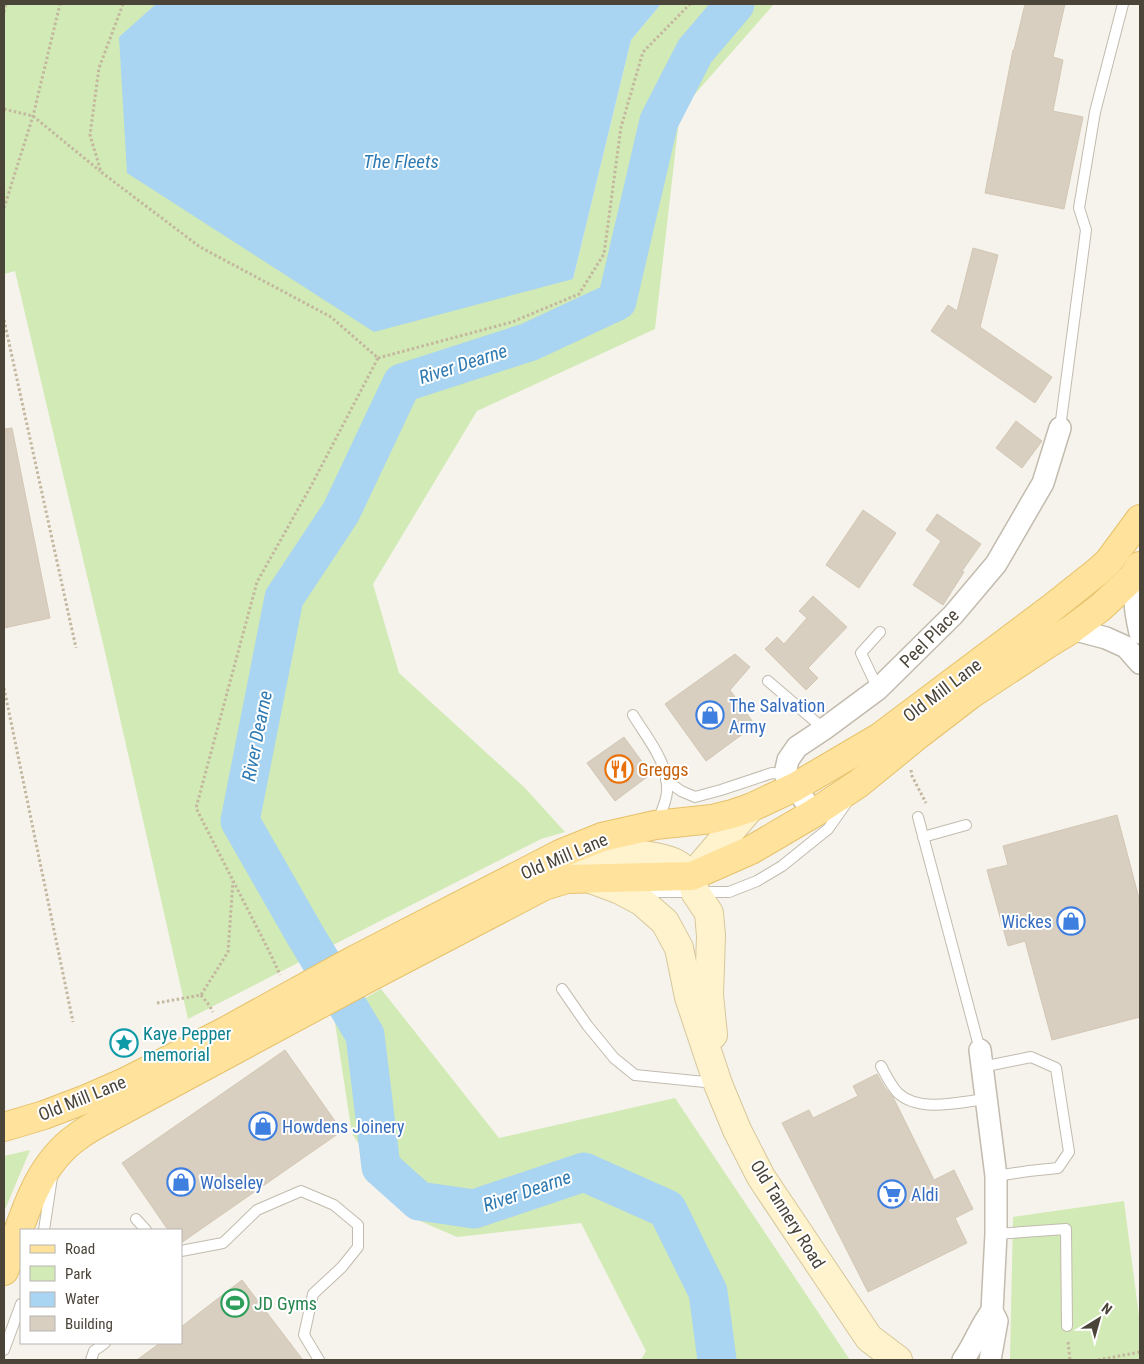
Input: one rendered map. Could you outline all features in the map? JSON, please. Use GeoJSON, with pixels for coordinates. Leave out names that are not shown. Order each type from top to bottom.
{"type":"FeatureCollection","features":[{"type":"Feature","properties":{"kind":"main road","name":"Old Mill Lane"},"geometry":{"type":"LineString","coordinates":[[4,1272],[32,1193],[60,1153],[76,1137],[323,990],[560,854],[602,837],[655,825],[712,819],[750,808],[790,781],[880,737],[1097,572],[1109,561],[1140,519]]}},
{"type":"Feature","properties":{"kind":"main road","name":"Old Mill Lane"},"geometry":{"type":"LineString","coordinates":[[363,968],[544,886],[567,879],[588,878],[694,884],[814,813],[858,784],[970,695],[1072,629],[1100,608],[1132,578],[1140,566]]}},
{"type":"Feature","properties":{"kind":"main road","name":"Old Mill Lane"},"geometry":{"type":"LineString","coordinates":[[7,1122],[44,1115],[78,1102],[125,1082],[222,1033],[323,990]]}},
{"type":"Feature","properties":{"kind":"street","name":"Peel Place"},"geometry":{"type":"LineString","coordinates":[[790,781],[788,760],[797,747],[878,688],[953,616],[996,564],[1043,484],[1060,428]]}},
{"type":"Feature","properties":{"kind":"street"},"geometry":{"type":"LineString","coordinates":[[1140,572],[1134,598],[1140,633]]}},
{"type":"Feature","properties":{"kind":"street"},"geometry":{"type":"LineString","coordinates":[[1072,629],[1106,638],[1126,647],[1140,663]]}},
{"type":"Feature","properties":{"kind":"street"},"geometry":{"type":"LineString","coordinates":[[790,781],[814,813]]}},
{"type":"Feature","properties":{"kind":"street","name":"Old Tannery Road"},"geometry":{"type":"LineString","coordinates":[[750,808],[694,884],[682,914],[679,948],[689,997],[718,1084],[737,1130],[762,1177],[872,1349],[898,1360]]}},
{"type":"Feature","properties":{"kind":"street","name":"Old Tannery Road"},"geometry":{"type":"LineString","coordinates":[[560,854],[611,853],[654,856],[676,864],[694,884],[709,912],[711,936],[709,995],[718,1084]]}},
{"type":"Feature","properties":{"kind":"street","name":"Old Tannery Road"},"geometry":{"type":"LineString","coordinates":[[588,878],[620,890],[641,901],[665,922],[679,948]]}},
{"type":"Feature","properties":{"kind":"street"},"geometry":{"type":"LineString","coordinates":[[981,1058],[996,1176],[996,1234],[992,1311],[996,1321],[990,1360]]}},
{"type":"Feature","properties":{"kind":"street"},"geometry":{"type":"LineString","coordinates":[[963,1360],[972,1348],[992,1311]]}},
{"type":"Feature","properties":{"kind":"lane"},"geometry":{"type":"LineString","coordinates":[[1060,428],[1086,230],[1079,208],[1095,112],[1123,4]]}},
{"type":"Feature","properties":{"kind":"lane"},"geometry":{"type":"LineString","coordinates":[[878,688],[861,653],[880,632]]}},
{"type":"Feature","properties":{"kind":"lane"},"geometry":{"type":"LineString","coordinates":[[768,682],[824,729]]}},
{"type":"Feature","properties":{"kind":"lane"},"geometry":{"type":"LineString","coordinates":[[632,715],[663,763],[667,793],[663,810],[655,825]]}},
{"type":"Feature","properties":{"kind":"lane"},"geometry":{"type":"LineString","coordinates":[[666,780],[681,791],[696,797],[772,773],[790,781]]}},
{"type":"Feature","properties":{"kind":"lane"},"geometry":{"type":"LineString","coordinates":[[694,884],[729,892],[757,881],[782,866],[828,829],[858,784]]}},
{"type":"Feature","properties":{"kind":"lane"},"geometry":{"type":"LineString","coordinates":[[918,817],[981,1058],[1031,1057],[1056,1068],[1069,1152],[1058,1168],[996,1176]]}},
{"type":"Feature","properties":{"kind":"lane"},"geometry":{"type":"LineString","coordinates":[[923,838],[966,826]]}},
{"type":"Feature","properties":{"kind":"lane"},"geometry":{"type":"LineString","coordinates":[[562,989],[587,1025],[614,1058],[634,1075],[718,1084]]}},
{"type":"Feature","properties":{"kind":"lane"},"geometry":{"type":"LineString","coordinates":[[881,1066],[899,1094],[911,1102],[928,1106],[986,1099]]}},
{"type":"Feature","properties":{"kind":"lane"},"geometry":{"type":"LineString","coordinates":[[44,1229],[60,1153]]}},
{"type":"Feature","properties":{"kind":"lane"},"geometry":{"type":"LineString","coordinates":[[182,1251],[224,1243],[258,1210],[301,1191],[334,1205],[358,1225],[358,1247],[342,1267],[313,1294],[304,1335],[319,1360]]}},
{"type":"Feature","properties":{"kind":"lane"},"geometry":{"type":"LineString","coordinates":[[136,1219],[145,1229]]}},
{"type":"Feature","properties":{"kind":"lane"},"geometry":{"type":"LineString","coordinates":[[996,1234],[1066,1229],[1067,1326]]}},
{"type":"Feature","properties":{"kind":"lane"},"geometry":{"type":"LineString","coordinates":[[4,1350],[20,1307]]}},
{"type":"Feature","properties":{"kind":"lane"},"geometry":{"type":"LineString","coordinates":[[91,1360],[94,1351],[103,1344]]}},
{"type":"Feature","properties":{"kind":"path"},"geometry":{"type":"LineString","coordinates":[[4,12],[6,4]]}},
{"type":"Feature","properties":{"kind":"path"},"geometry":{"type":"LineString","coordinates":[[4,208],[33,116],[60,4]]}},
{"type":"Feature","properties":{"kind":"path"},"geometry":{"type":"LineString","coordinates":[[101,172],[90,135],[91,127],[99,68],[123,4]]}},
{"type":"Feature","properties":{"kind":"path"},"geometry":{"type":"LineString","coordinates":[[271,954],[196,808],[257,582],[311,486],[378,358],[512,322],[579,294],[604,254],[621,127],[643,52],[690,4]]}},
{"type":"Feature","properties":{"kind":"path"},"geometry":{"type":"LineString","coordinates":[[4,109],[33,116],[101,172],[200,248],[331,317],[378,358]]}},
{"type":"Feature","properties":{"kind":"path"},"geometry":{"type":"LineString","coordinates":[[4,320],[76,648]]}},
{"type":"Feature","properties":{"kind":"path"},"geometry":{"type":"LineString","coordinates":[[4,688],[73,1022]]}},
{"type":"Feature","properties":{"kind":"path"},"geometry":{"type":"LineString","coordinates":[[904,746],[912,776],[929,809]]}},
{"type":"Feature","properties":{"kind":"path"},"geometry":{"type":"LineString","coordinates":[[157,1003],[201,995],[228,952],[233,880]]}},
{"type":"Feature","properties":{"kind":"path"},"geometry":{"type":"LineString","coordinates":[[201,995],[210,1004],[216,1019]]}},
{"type":"Feature","properties":{"kind":"path"},"geometry":{"type":"LineString","coordinates":[[1098,1360],[1140,1352]]}},
{"type":"Feature","properties":{"kind":"green space"},"geometry":{"type":"Polygon","coordinates":[[[4,4],[156,4],[119,38],[573,279],[631,40],[661,4],[774,4],[680,111],[655,329],[477,411],[373,584],[399,673],[525,788],[565,832],[541,839],[188,1019],[105,652],[15,271],[4,274],[4,4]]]}},
{"type":"Feature","properties":{"kind":"green space"},"geometry":{"type":"Polygon","coordinates":[[[381,989],[499,1138],[675,1098],[850,1360],[641,1360],[646,1351],[581,1223],[457,1237],[411,1217],[352,1134],[334,1016],[381,989]]]}},
{"type":"Feature","properties":{"kind":"green space"},"geometry":{"type":"Polygon","coordinates":[[[30,1150],[4,1212],[4,1156],[30,1150]]]}},
{"type":"Feature","properties":{"kind":"green space"},"geometry":{"type":"Polygon","coordinates":[[[1124,1201],[1140,1324],[1140,1360],[1010,1360],[1013,1217],[1124,1201]]]}},
{"type":"Feature","properties":{"kind":"water","name":"The Fleets"},"geometry":{"type":"Polygon","coordinates":[[[156,4],[661,4],[631,40],[573,279],[374,332],[127,173],[119,37],[156,4]]]}},
{"type":"Feature","properties":{"kind":"building"},"geometry":{"type":"Polygon","coordinates":[[[1025,4],[1065,4],[1053,57],[1063,60],[1053,111],[1083,117],[1064,209],[985,193],[1013,50],[1025,4]]]}},
{"type":"Feature","properties":{"kind":"building"},"geometry":{"type":"Polygon","coordinates":[[[973,248],[998,255],[980,327],[1052,377],[1035,403],[931,331],[948,305],[957,311],[973,248]]]}},
{"type":"Feature","properties":{"kind":"building"},"geometry":{"type":"Polygon","coordinates":[[[1016,421],[1042,441],[1022,468],[996,448],[1016,421]]]}},
{"type":"Feature","properties":{"kind":"building"},"geometry":{"type":"Polygon","coordinates":[[[12,428],[50,618],[4,628],[4,429],[12,428]]]}},
{"type":"Feature","properties":{"kind":"building"},"geometry":{"type":"Polygon","coordinates":[[[863,510],[896,533],[859,588],[826,565],[863,510]]]}},
{"type":"Feature","properties":{"kind":"building"},"geometry":{"type":"Polygon","coordinates":[[[937,514],[981,544],[962,571],[964,572],[943,605],[913,585],[941,541],[926,530],[937,514]]]}},
{"type":"Feature","properties":{"kind":"building"},"geometry":{"type":"Polygon","coordinates":[[[813,596],[847,627],[808,668],[818,678],[806,690],[765,649],[777,637],[784,644],[807,618],[799,611],[813,596]]]}},
{"type":"Feature","properties":{"kind":"building","name":"The Salvation Army"},"geometry":{"type":"Polygon","coordinates":[[[735,654],[750,667],[730,690],[755,725],[706,761],[665,704],[735,654]]]}},
{"type":"Feature","properties":{"kind":"building","name":"Greggs"},"geometry":{"type":"Polygon","coordinates":[[[624,737],[651,774],[615,801],[587,763],[624,737]]]}},
{"type":"Feature","properties":{"kind":"building","name":"Wickes"},"geometry":{"type":"Polygon","coordinates":[[[1117,815],[1140,902],[1140,1017],[1052,1040],[1025,941],[1008,946],[987,870],[1008,865],[1003,846],[1117,815]]]}},
{"type":"Feature","properties":{"kind":"building"},"geometry":{"type":"Polygon","coordinates":[[[285,1050],[342,1131],[182,1242],[182,1229],[167,1229],[122,1163],[285,1050]]]}},
{"type":"Feature","properties":{"kind":"building","name":"Aldi"},"geometry":{"type":"Polygon","coordinates":[[[877,1074],[893,1097],[934,1180],[954,1170],[973,1209],[955,1218],[967,1243],[868,1292],[782,1123],[809,1110],[813,1118],[858,1096],[853,1086],[877,1074]]]}},
{"type":"Feature","properties":{"kind":"building","name":"JD Gyms"},"geometry":{"type":"Polygon","coordinates":[[[242,1280],[303,1360],[137,1360],[159,1344],[182,1344],[182,1326],[242,1280]]]}},
{"type":"Feature","properties":{"kind":"waterway","name":"River Dearne"},"geometry":{"type":"LineString","coordinates":[[717,1360],[708,1292],[667,1209],[584,1172],[474,1209],[419,1201],[381,1167],[365,1035],[240,821],[284,598],[341,512],[402,383],[529,342],[617,301],[659,121],[695,51],[735,4]]}},
{"type":"Feature","properties":{"kind":"place","name":"The Salvation Army"},"geometry":{"type":"Point","coordinates":[710,715]}},
{"type":"Feature","properties":{"kind":"place","name":"Greggs"},"geometry":{"type":"Point","coordinates":[619,769]}},
{"type":"Feature","properties":{"kind":"place","name":"Wickes"},"geometry":{"type":"Point","coordinates":[1071,921]}},
{"type":"Feature","properties":{"kind":"place","name":"Kaye Pepper memorial"},"geometry":{"type":"Point","coordinates":[124,1043]}},
{"type":"Feature","properties":{"kind":"place","name":"Howdens Joinery"},"geometry":{"type":"Point","coordinates":[263,1126]}},
{"type":"Feature","properties":{"kind":"place","name":"Wolseley"},"geometry":{"type":"Point","coordinates":[181,1182]}},
{"type":"Feature","properties":{"kind":"place","name":"Aldi"},"geometry":{"type":"Point","coordinates":[892,1194]}},
{"type":"Feature","properties":{"kind":"place","name":"JD Gyms"},"geometry":{"type":"Point","coordinates":[235,1303]}}]}
